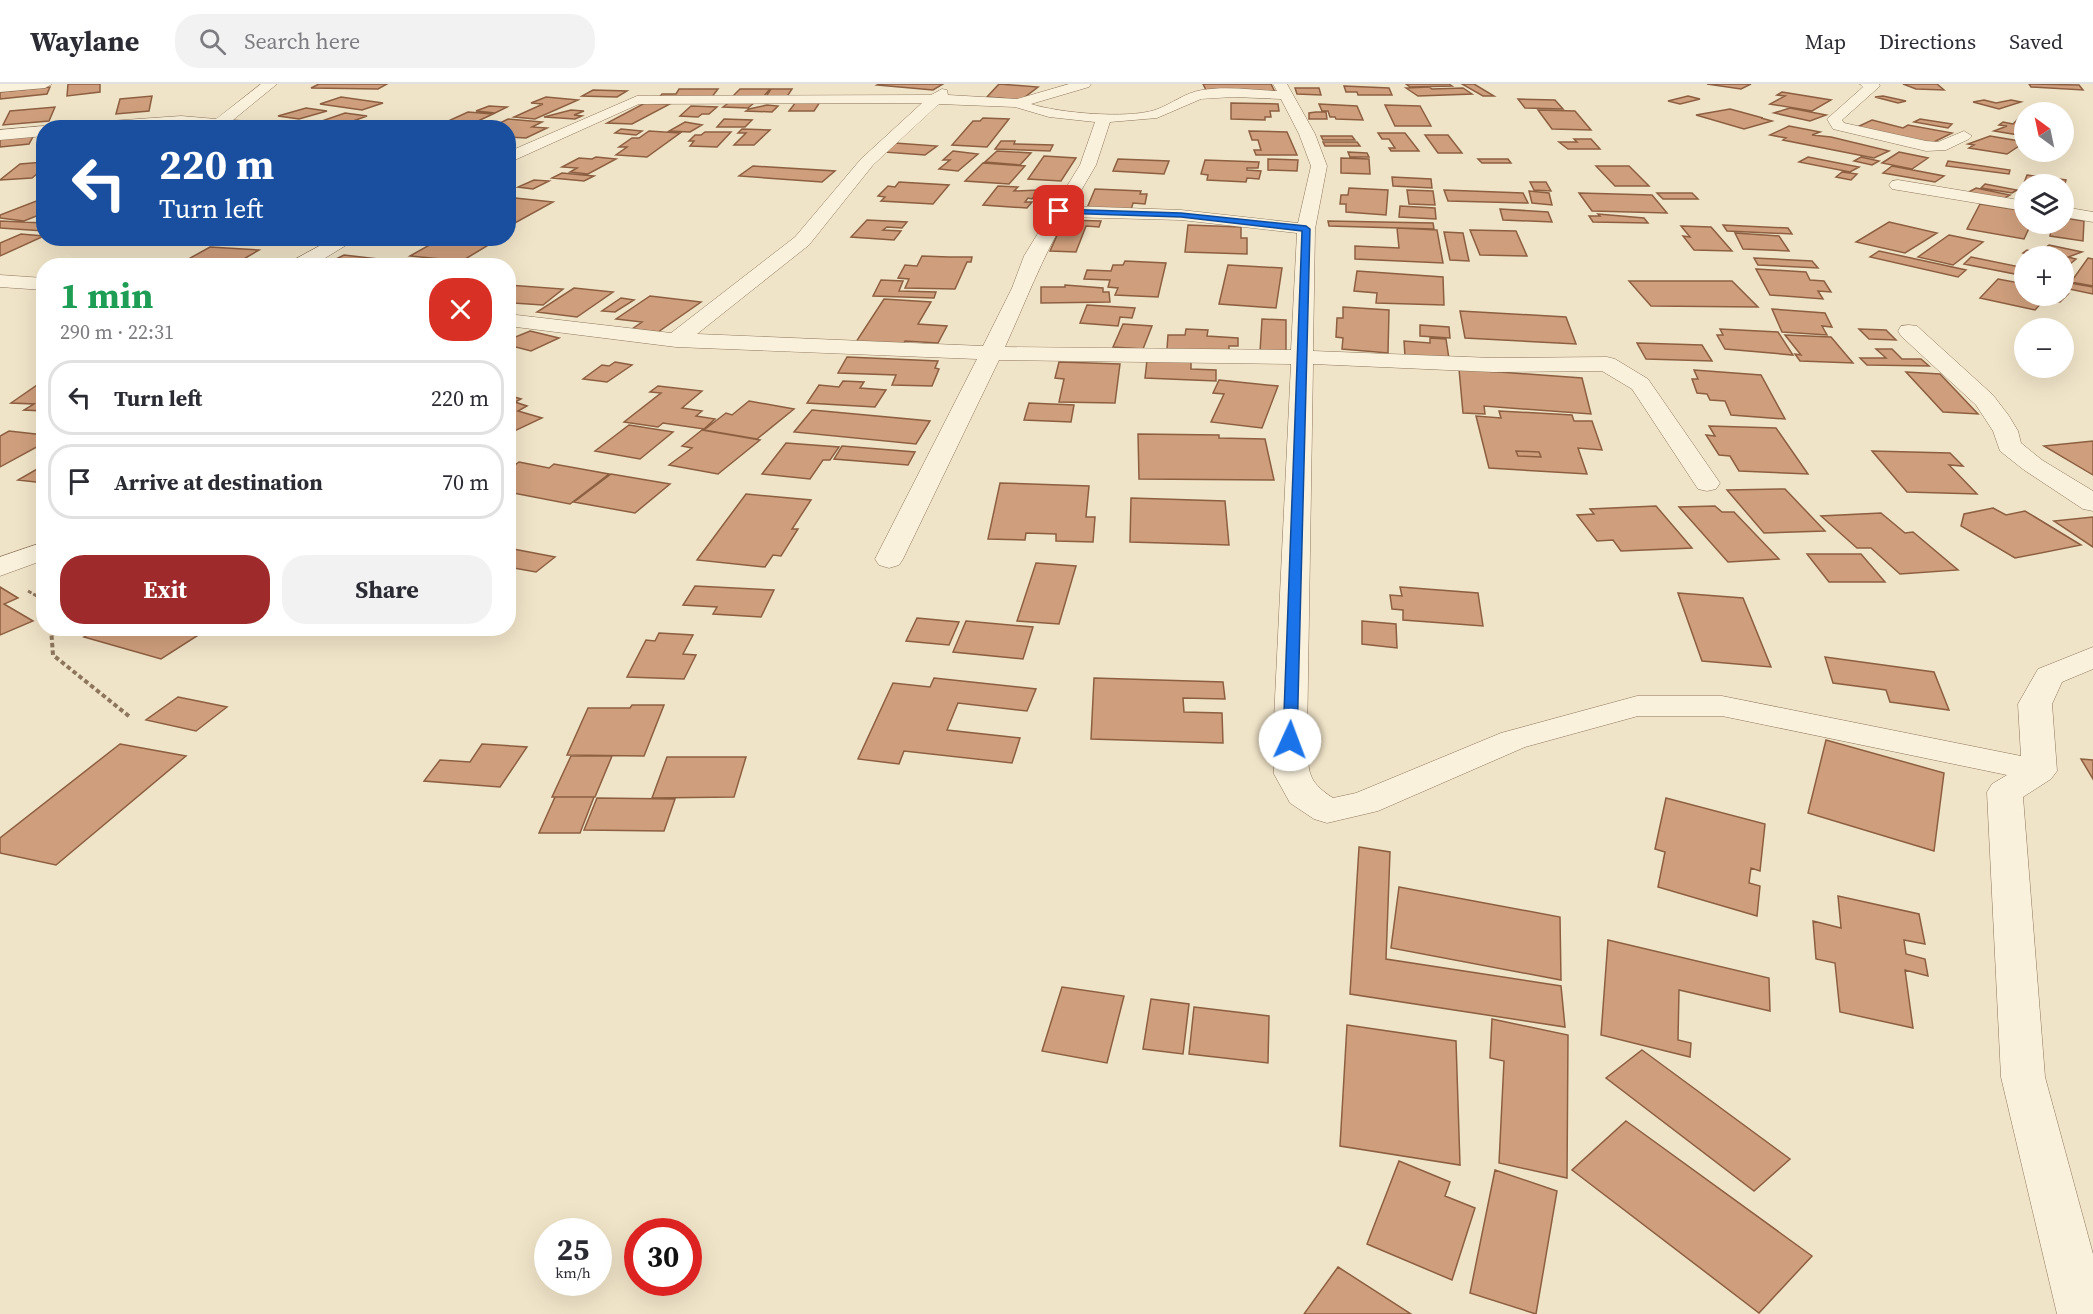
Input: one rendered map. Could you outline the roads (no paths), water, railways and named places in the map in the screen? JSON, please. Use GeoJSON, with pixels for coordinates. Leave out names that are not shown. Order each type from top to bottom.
{"type":"FeatureCollection","features":[{"type":"Feature","properties":{"kind":"street"},"geometry":{"type":"LineString","coordinates":[[0,88],[45,84]]}},
{"type":"Feature","properties":{"kind":"street"},"geometry":{"type":"LineString","coordinates":[[224,120],[270,84]]}},
{"type":"Feature","properties":{"kind":"street"},"geometry":{"type":"LineString","coordinates":[[676,340],[801,241],[867,162],[932,100],[953,84]]}},
{"type":"Feature","properties":{"kind":"street"},"geometry":{"type":"LineString","coordinates":[[516,154],[637,100],[806,98],[972,100],[1017,103],[1084,84]]}},
{"type":"Feature","properties":{"kind":"street"},"geometry":{"type":"LineString","coordinates":[[1867,84],[1873,86],[1871,90],[1858,96],[1834,119],[1838,126],[1926,146],[1940,147],[1964,136]]}},
{"type":"Feature","properties":{"kind":"street"},"geometry":{"type":"LineString","coordinates":[[1017,103],[1045,111],[1130,118],[1156,114],[1203,94],[1283,90],[1307,134],[1319,166],[1306,229],[1290,740],[1292,774],[1303,795],[1327,811],[1365,802],[1514,740],[1637,706],[1722,705],[2039,771]]}},
{"type":"Feature","properties":{"kind":"street"},"geometry":{"type":"LineString","coordinates":[[889,559],[991,353],[1022,288],[1034,256],[1088,165],[1098,130],[1105,117]]}},
{"type":"Feature","properties":{"kind":"street"},"geometry":{"type":"LineString","coordinates":[[0,135],[36,132]]}},
{"type":"Feature","properties":{"kind":"street"},"geometry":{"type":"LineString","coordinates":[[516,144],[535,145]]}},
{"type":"Feature","properties":{"kind":"street"},"geometry":{"type":"LineString","coordinates":[[1898,185],[2014,204]]}},
{"type":"Feature","properties":{"kind":"street"},"geometry":{"type":"LineString","coordinates":[[1059,211],[1181,215],[1306,229]]}},
{"type":"Feature","properties":{"kind":"street"},"geometry":{"type":"LineString","coordinates":[[2074,214],[2093,217]]}},
{"type":"Feature","properties":{"kind":"street"},"geometry":{"type":"LineString","coordinates":[[312,258],[335,246]]}},
{"type":"Feature","properties":{"kind":"street"},"geometry":{"type":"LineString","coordinates":[[0,281],[36,283]]}},
{"type":"Feature","properties":{"kind":"street"},"geometry":{"type":"LineString","coordinates":[[516,321],[676,340],[991,353],[1301,357],[1493,365],[1607,364],[1640,384],[1707,483]]}},
{"type":"Feature","properties":{"kind":"street"},"geometry":{"type":"LineString","coordinates":[[1909,332],[1968,383],[2001,420],[2008,434],[2009,446],[2033,465],[2093,503]]}},
{"type":"Feature","properties":{"kind":"street"},"geometry":{"type":"LineString","coordinates":[[0,567],[36,553]]}},
{"type":"Feature","properties":{"kind":"street"},"geometry":{"type":"LineString","coordinates":[[2039,771],[2035,704],[2049,676],[2093,657]]}},
{"type":"Feature","properties":{"kind":"street"},"geometry":{"type":"LineString","coordinates":[[2039,771],[2005,792],[2023,1077],[2083,1314]]}}]}
